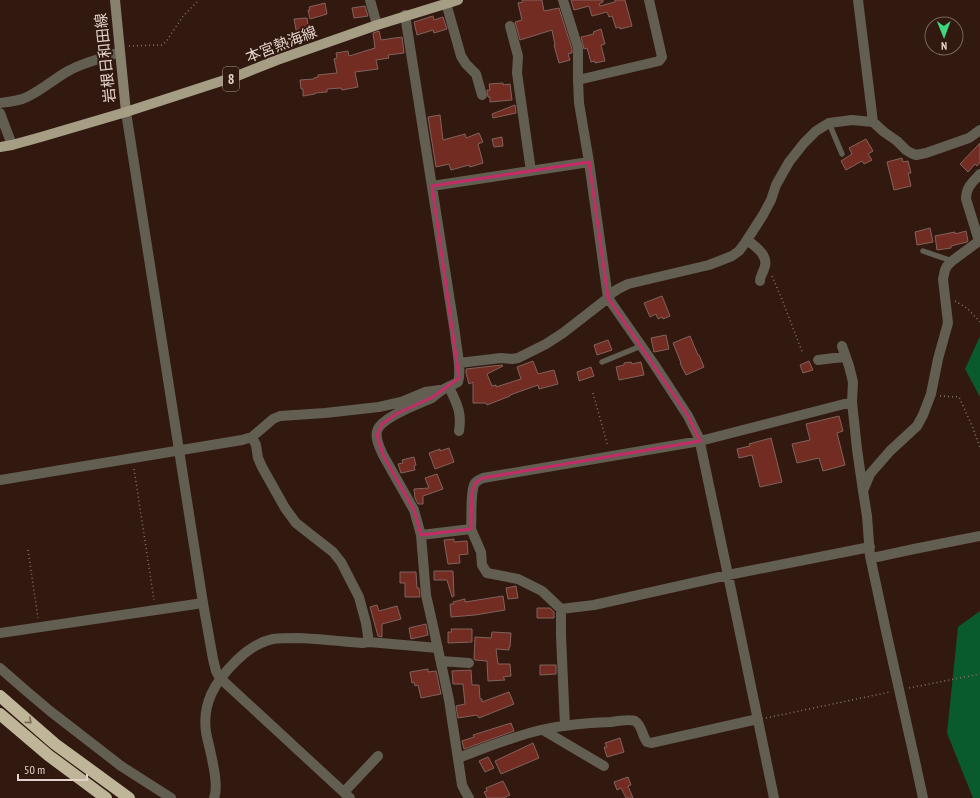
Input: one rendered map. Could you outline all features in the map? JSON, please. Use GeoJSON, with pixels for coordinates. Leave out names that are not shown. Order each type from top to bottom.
{"type":"FeatureCollection","features":[{"type":"Feature","properties":{"kind":"highway"},"geometry":{"type":"LineString","coordinates":[[0,696],[55,744],[129,798]]}},
{"type":"Feature","properties":{"kind":"highway"},"geometry":{"type":"LineString","coordinates":[[0,714],[48,755],[106,798]]}},
{"type":"Feature","properties":{"kind":"main road","name":"岩根日和田線"},"geometry":{"type":"LineString","coordinates":[[115,0],[126,112]]}},
{"type":"Feature","properties":{"kind":"main road","name":"本宮熱海線"},"geometry":{"type":"LineString","coordinates":[[0,147],[48,135],[126,112],[237,76],[277,60],[377,25],[458,0]]}},
{"type":"Feature","properties":{"kind":"street"},"geometry":{"type":"LineString","coordinates":[[370,0],[377,25]]}},
{"type":"Feature","properties":{"kind":"street"},"geometry":{"type":"LineString","coordinates":[[563,0],[578,48],[579,103],[589,162],[608,298],[642,346],[688,416],[700,441],[774,798]]}},
{"type":"Feature","properties":{"kind":"street"},"geometry":{"type":"LineString","coordinates":[[578,80],[659,60],[662,57],[649,0]]}},
{"type":"Feature","properties":{"kind":"street"},"geometry":{"type":"LineString","coordinates":[[858,0],[874,122],[906,150],[916,155],[969,138],[980,130]]}},
{"type":"Feature","properties":{"kind":"street"},"geometry":{"type":"LineString","coordinates":[[446,4],[461,56],[466,64],[476,74],[482,95]]}},
{"type":"Feature","properties":{"kind":"street"},"geometry":{"type":"LineString","coordinates":[[405,16],[459,363],[459,378],[458,382],[433,397],[396,414],[382,424],[377,431],[377,434],[379,446],[414,510],[421,534],[426,596],[449,700],[462,785],[469,798]]}},
{"type":"Feature","properties":{"kind":"street"},"geometry":{"type":"LineString","coordinates":[[510,26],[518,56],[517,73],[531,171]]}},
{"type":"Feature","properties":{"kind":"street"},"geometry":{"type":"LineString","coordinates":[[0,103],[27,97],[58,76],[119,46]]}},
{"type":"Feature","properties":{"kind":"street"},"geometry":{"type":"LineString","coordinates":[[126,112],[203,603],[216,671],[220,678],[347,795],[378,756]]}},
{"type":"Feature","properties":{"kind":"street"},"geometry":{"type":"LineString","coordinates":[[0,113],[12,145]]}},
{"type":"Feature","properties":{"kind":"street"},"geometry":{"type":"LineString","coordinates":[[459,363],[501,358],[518,358],[546,344],[563,333],[608,298],[618,288],[628,284],[709,265],[732,256],[739,251],[763,215],[771,200],[776,185],[789,162],[816,131],[829,123],[852,120],[874,122]]}},
{"type":"Feature","properties":{"kind":"street"},"geometry":{"type":"LineString","coordinates":[[432,186],[589,162]]}},
{"type":"Feature","properties":{"kind":"street"},"geometry":{"type":"LineString","coordinates":[[863,491],[870,474],[890,451],[917,426],[931,394],[938,359],[948,323],[944,279],[945,270],[952,261],[979,241],[966,199],[966,192],[969,186],[980,174]]}},
{"type":"Feature","properties":{"kind":"street"},"geometry":{"type":"LineString","coordinates":[[747,240],[758,249],[766,259],[765,267],[760,276],[760,281]]}},
{"type":"Feature","properties":{"kind":"street"},"geometry":{"type":"LineString","coordinates":[[842,346],[853,382],[852,402],[856,449],[867,516],[870,551],[923,798]]}},
{"type":"Feature","properties":{"kind":"street"},"geometry":{"type":"LineString","coordinates":[[818,360],[846,357]]}},
{"type":"Feature","properties":{"kind":"street"},"geometry":{"type":"LineString","coordinates":[[0,480],[242,440],[252,437],[273,419],[280,416],[379,407],[401,402],[425,392],[447,388]]}},
{"type":"Feature","properties":{"kind":"street"},"geometry":{"type":"LineString","coordinates":[[447,388],[458,405],[461,420],[459,431]]}},
{"type":"Feature","properties":{"kind":"street"},"geometry":{"type":"LineString","coordinates":[[565,726],[561,610],[542,591],[518,579],[487,573],[482,565],[481,552],[471,529],[472,492],[476,482],[483,478],[700,441],[852,402]]}},
{"type":"Feature","properties":{"kind":"street"},"geometry":{"type":"LineString","coordinates":[[252,437],[256,445],[258,458],[262,467],[285,508],[296,523],[333,552],[341,562],[359,597],[369,642]]}},
{"type":"Feature","properties":{"kind":"street"},"geometry":{"type":"LineString","coordinates":[[421,534],[471,529]]}},
{"type":"Feature","properties":{"kind":"street"},"geometry":{"type":"LineString","coordinates":[[870,551],[877,557],[980,536]]}},
{"type":"Feature","properties":{"kind":"street"},"geometry":{"type":"LineString","coordinates":[[561,610],[594,605],[728,575],[870,551]]}},
{"type":"Feature","properties":{"kind":"street"},"geometry":{"type":"LineString","coordinates":[[0,633],[203,603]]}},
{"type":"Feature","properties":{"kind":"street"},"geometry":{"type":"LineString","coordinates":[[214,798],[216,795],[216,788],[214,767],[206,731],[207,704],[214,687],[220,678],[245,652],[268,640],[282,638],[362,643],[369,642],[438,648]]}},
{"type":"Feature","properties":{"kind":"street"},"geometry":{"type":"LineString","coordinates":[[441,661],[469,663]]}},
{"type":"Feature","properties":{"kind":"street"},"geometry":{"type":"LineString","coordinates":[[0,668],[50,711],[121,766],[171,798]]}},
{"type":"Feature","properties":{"kind":"street"},"geometry":{"type":"LineString","coordinates":[[458,758],[531,732],[593,722],[632,720],[639,724],[647,742],[652,743],[758,719]]}},
{"type":"Feature","properties":{"kind":"street"},"geometry":{"type":"LineString","coordinates":[[543,730],[604,766]]}},
{"type":"Feature","properties":{"kind":"lane"},"geometry":{"type":"LineString","coordinates":[[829,123],[842,154]]}},
{"type":"Feature","properties":{"kind":"lane"},"geometry":{"type":"LineString","coordinates":[[923,252],[952,261]]}},
{"type":"Feature","properties":{"kind":"lane"},"geometry":{"type":"LineString","coordinates":[[602,362],[642,346]]}},
{"type":"Feature","properties":{"kind":"path"},"geometry":{"type":"LineString","coordinates":[[119,46],[162,45],[166,42],[183,16],[200,0]]}},
{"type":"Feature","properties":{"kind":"path"},"geometry":{"type":"LineString","coordinates":[[766,263],[781,296],[803,354]]}},
{"type":"Feature","properties":{"kind":"path"},"geometry":{"type":"LineString","coordinates":[[945,294],[967,308],[980,322]]}},
{"type":"Feature","properties":{"kind":"path"},"geometry":{"type":"LineString","coordinates":[[593,393],[611,456]]}},
{"type":"Feature","properties":{"kind":"path"},"geometry":{"type":"LineString","coordinates":[[931,394],[938,396],[959,397],[980,448]]}},
{"type":"Feature","properties":{"kind":"path"},"geometry":{"type":"LineString","coordinates":[[134,470],[156,610]]}},
{"type":"Feature","properties":{"kind":"path"},"geometry":{"type":"LineString","coordinates":[[28,550],[39,627]]}},
{"type":"Feature","properties":{"kind":"path"},"geometry":{"type":"LineString","coordinates":[[758,719],[980,674]]}},
{"type":"Feature","properties":{"kind":"highlighted area"},"geometry":{"type":"Polygon","coordinates":[[[589,162],[608,298],[688,416],[700,441],[483,478],[476,482],[472,492],[471,529],[421,535],[414,510],[383,455],[377,435],[382,424],[396,414],[433,397],[459,378],[432,186],[589,162]]]}},
{"type":"Feature","properties":{"kind":"green space"},"geometry":{"type":"Polygon","coordinates":[[[980,336],[980,397],[965,369],[980,336]]]}},
{"type":"Feature","properties":{"kind":"green space"},"geometry":{"type":"Polygon","coordinates":[[[980,611],[980,798],[973,798],[947,733],[958,627],[980,611]]]}},
{"type":"Feature","properties":{"kind":"building"},"geometry":{"type":"Polygon","coordinates":[[[522,0],[542,0],[544,11],[559,8],[572,49],[572,53],[568,54],[570,60],[559,63],[552,30],[520,40],[515,22],[522,20],[518,3],[523,2],[522,0]]]}},
{"type":"Feature","properties":{"kind":"building"},"geometry":{"type":"Polygon","coordinates":[[[571,0],[603,0],[603,2],[599,4],[600,6],[615,2],[615,0],[625,0],[632,26],[620,29],[620,27],[616,28],[612,16],[609,17],[607,12],[592,16],[589,6],[574,10],[571,0]]]}},
{"type":"Feature","properties":{"kind":"building"},"geometry":{"type":"Polygon","coordinates":[[[325,3],[327,14],[310,19],[308,10],[310,10],[309,7],[325,3]]]}},
{"type":"Feature","properties":{"kind":"building"},"geometry":{"type":"Polygon","coordinates":[[[365,6],[368,16],[354,18],[352,8],[365,6]]]}},
{"type":"Feature","properties":{"kind":"building"},"geometry":{"type":"Polygon","coordinates":[[[433,16],[434,20],[443,17],[447,29],[434,33],[433,30],[417,35],[414,22],[433,16]]]}},
{"type":"Feature","properties":{"kind":"building"},"geometry":{"type":"Polygon","coordinates":[[[307,18],[309,33],[297,35],[294,19],[307,18]]]}},
{"type":"Feature","properties":{"kind":"building"},"geometry":{"type":"Polygon","coordinates":[[[601,29],[605,44],[601,45],[605,61],[595,63],[595,61],[591,62],[587,48],[584,49],[581,37],[594,34],[593,32],[601,29]]]}},
{"type":"Feature","properties":{"kind":"building"},"geometry":{"type":"Polygon","coordinates":[[[379,31],[381,40],[402,37],[404,53],[388,55],[389,58],[376,60],[378,69],[355,72],[358,87],[342,90],[341,88],[327,89],[327,92],[303,96],[303,89],[301,89],[300,80],[314,79],[318,77],[318,75],[337,73],[334,59],[337,58],[336,53],[348,51],[349,56],[375,48],[373,33],[379,31]]]}},
{"type":"Feature","properties":{"kind":"building"},"geometry":{"type":"Polygon","coordinates":[[[503,83],[503,85],[510,84],[512,100],[490,102],[490,97],[488,97],[487,90],[490,90],[489,84],[503,83]]]}},
{"type":"Feature","properties":{"kind":"building"},"geometry":{"type":"Polygon","coordinates":[[[515,105],[516,113],[493,118],[492,114],[515,105]]]}},
{"type":"Feature","properties":{"kind":"building"},"geometry":{"type":"Polygon","coordinates":[[[440,115],[443,140],[465,134],[466,138],[479,133],[483,142],[478,144],[483,163],[451,170],[449,164],[436,167],[428,117],[440,115]]]}},
{"type":"Feature","properties":{"kind":"building"},"geometry":{"type":"Polygon","coordinates":[[[502,137],[503,146],[494,147],[492,139],[502,137]]]}},
{"type":"Feature","properties":{"kind":"building"},"geometry":{"type":"Polygon","coordinates":[[[866,139],[873,151],[868,154],[872,160],[864,164],[862,161],[846,170],[841,161],[852,154],[849,148],[866,139]]]}},
{"type":"Feature","properties":{"kind":"building"},"geometry":{"type":"Polygon","coordinates":[[[980,143],[980,162],[977,166],[975,164],[968,172],[960,164],[980,143]]]}},
{"type":"Feature","properties":{"kind":"building"},"geometry":{"type":"Polygon","coordinates":[[[902,158],[903,162],[908,161],[911,173],[908,173],[911,186],[894,190],[887,162],[902,158]]]}},
{"type":"Feature","properties":{"kind":"building"},"geometry":{"type":"Polygon","coordinates":[[[930,228],[933,242],[917,245],[915,232],[930,228]]]}},
{"type":"Feature","properties":{"kind":"building"},"geometry":{"type":"Polygon","coordinates":[[[966,231],[967,242],[951,246],[951,248],[937,250],[935,236],[955,232],[955,234],[966,231]]]}},
{"type":"Feature","properties":{"kind":"building"},"geometry":{"type":"Polygon","coordinates":[[[662,296],[670,316],[663,319],[662,317],[658,319],[656,314],[650,317],[644,303],[662,296]]]}},
{"type":"Feature","properties":{"kind":"building"},"geometry":{"type":"Polygon","coordinates":[[[666,335],[669,349],[654,352],[651,338],[666,335]]]}},
{"type":"Feature","properties":{"kind":"building"},"geometry":{"type":"Polygon","coordinates":[[[690,336],[704,367],[686,375],[673,343],[690,336]]]}},
{"type":"Feature","properties":{"kind":"building"},"geometry":{"type":"Polygon","coordinates":[[[608,340],[612,350],[597,355],[594,345],[608,340]]]}},
{"type":"Feature","properties":{"kind":"building"},"geometry":{"type":"Polygon","coordinates":[[[533,361],[538,374],[554,370],[558,384],[539,389],[538,385],[487,405],[486,403],[473,403],[473,382],[469,384],[466,369],[502,365],[503,366],[487,374],[492,386],[496,385],[496,387],[521,379],[517,367],[533,361]]]}},
{"type":"Feature","properties":{"kind":"building"},"geometry":{"type":"Polygon","coordinates":[[[809,361],[813,370],[803,373],[800,365],[809,361]]]}},
{"type":"Feature","properties":{"kind":"building"},"geometry":{"type":"Polygon","coordinates":[[[631,362],[632,364],[641,362],[644,375],[619,380],[616,367],[624,365],[624,363],[631,362]]]}},
{"type":"Feature","properties":{"kind":"building"},"geometry":{"type":"Polygon","coordinates":[[[591,367],[594,376],[579,381],[577,372],[591,367]]]}},
{"type":"Feature","properties":{"kind":"building"},"geometry":{"type":"Polygon","coordinates":[[[839,416],[843,431],[837,433],[845,465],[823,471],[819,458],[797,463],[792,444],[810,440],[806,424],[839,416]]]}},
{"type":"Feature","properties":{"kind":"building"},"geometry":{"type":"Polygon","coordinates":[[[771,438],[782,482],[760,487],[752,455],[739,458],[737,449],[771,438]]]}},
{"type":"Feature","properties":{"kind":"building"},"geometry":{"type":"Polygon","coordinates":[[[449,448],[454,462],[435,469],[429,453],[440,449],[440,451],[449,448]]]}},
{"type":"Feature","properties":{"kind":"building"},"geometry":{"type":"Polygon","coordinates":[[[414,457],[416,465],[414,466],[415,470],[401,473],[398,464],[403,463],[402,460],[414,457]]]}},
{"type":"Feature","properties":{"kind":"building"},"geometry":{"type":"Polygon","coordinates":[[[437,474],[443,489],[423,496],[423,504],[418,504],[415,498],[414,489],[429,488],[425,478],[437,474]]]}},
{"type":"Feature","properties":{"kind":"building"},"geometry":{"type":"Polygon","coordinates":[[[454,539],[454,542],[467,541],[468,554],[459,555],[460,563],[448,564],[444,540],[454,539]]]}},
{"type":"Feature","properties":{"kind":"building"},"geometry":{"type":"Polygon","coordinates":[[[434,571],[453,571],[454,596],[452,597],[447,580],[434,580],[434,571]]]}},
{"type":"Feature","properties":{"kind":"building"},"geometry":{"type":"Polygon","coordinates":[[[400,572],[416,572],[417,588],[419,588],[420,597],[405,597],[405,583],[400,583],[400,572]]]}},
{"type":"Feature","properties":{"kind":"building"},"geometry":{"type":"Polygon","coordinates":[[[516,586],[518,598],[508,599],[506,588],[516,586]]]}},
{"type":"Feature","properties":{"kind":"building"},"geometry":{"type":"Polygon","coordinates":[[[503,596],[505,610],[451,617],[450,604],[454,604],[453,602],[465,599],[465,602],[503,596]]]}},
{"type":"Feature","properties":{"kind":"building"},"geometry":{"type":"Polygon","coordinates":[[[377,605],[379,611],[397,606],[401,619],[382,624],[382,637],[378,636],[370,607],[377,605]]]}},
{"type":"Feature","properties":{"kind":"building"},"geometry":{"type":"Polygon","coordinates":[[[537,608],[550,608],[554,612],[554,618],[537,618],[537,608]]]}},
{"type":"Feature","properties":{"kind":"building"},"geometry":{"type":"Polygon","coordinates":[[[426,624],[428,635],[411,639],[409,628],[426,624]]]}},
{"type":"Feature","properties":{"kind":"building"},"geometry":{"type":"Polygon","coordinates":[[[451,629],[472,629],[472,642],[448,643],[448,632],[452,632],[451,629]]]}},
{"type":"Feature","properties":{"kind":"building"},"geometry":{"type":"Polygon","coordinates":[[[492,632],[511,633],[509,650],[496,649],[498,664],[510,664],[511,676],[503,677],[505,680],[488,681],[487,661],[474,659],[475,637],[491,638],[492,632]]]}},
{"type":"Feature","properties":{"kind":"building"},"geometry":{"type":"Polygon","coordinates":[[[540,665],[556,665],[556,674],[540,675],[540,665]]]}},
{"type":"Feature","properties":{"kind":"building"},"geometry":{"type":"Polygon","coordinates":[[[428,669],[428,672],[436,671],[441,694],[421,698],[418,685],[415,686],[414,682],[412,683],[410,672],[428,669]]]}},
{"type":"Feature","properties":{"kind":"building"},"geometry":{"type":"Polygon","coordinates":[[[471,670],[472,685],[479,685],[480,699],[482,699],[482,702],[509,692],[514,704],[479,718],[477,715],[458,718],[456,706],[465,704],[463,684],[453,684],[452,671],[471,670]]]}},
{"type":"Feature","properties":{"kind":"building"},"geometry":{"type":"Polygon","coordinates":[[[511,723],[514,731],[464,749],[462,741],[474,737],[473,735],[511,723]]]}},
{"type":"Feature","properties":{"kind":"building"},"geometry":{"type":"Polygon","coordinates":[[[620,738],[624,752],[607,757],[604,747],[607,747],[605,743],[620,738]]]}},
{"type":"Feature","properties":{"kind":"building"},"geometry":{"type":"Polygon","coordinates":[[[533,743],[539,758],[501,774],[495,761],[533,743]]]}},
{"type":"Feature","properties":{"kind":"building"},"geometry":{"type":"Polygon","coordinates":[[[488,757],[494,768],[485,772],[479,761],[488,757]]]}},
{"type":"Feature","properties":{"kind":"building"},"geometry":{"type":"Polygon","coordinates":[[[628,777],[631,785],[628,786],[633,798],[626,798],[621,788],[617,790],[614,782],[628,777]]]}},
{"type":"Feature","properties":{"kind":"building"},"geometry":{"type":"Polygon","coordinates":[[[503,781],[510,795],[503,798],[487,798],[484,792],[487,791],[486,788],[503,781]]]}}]}
